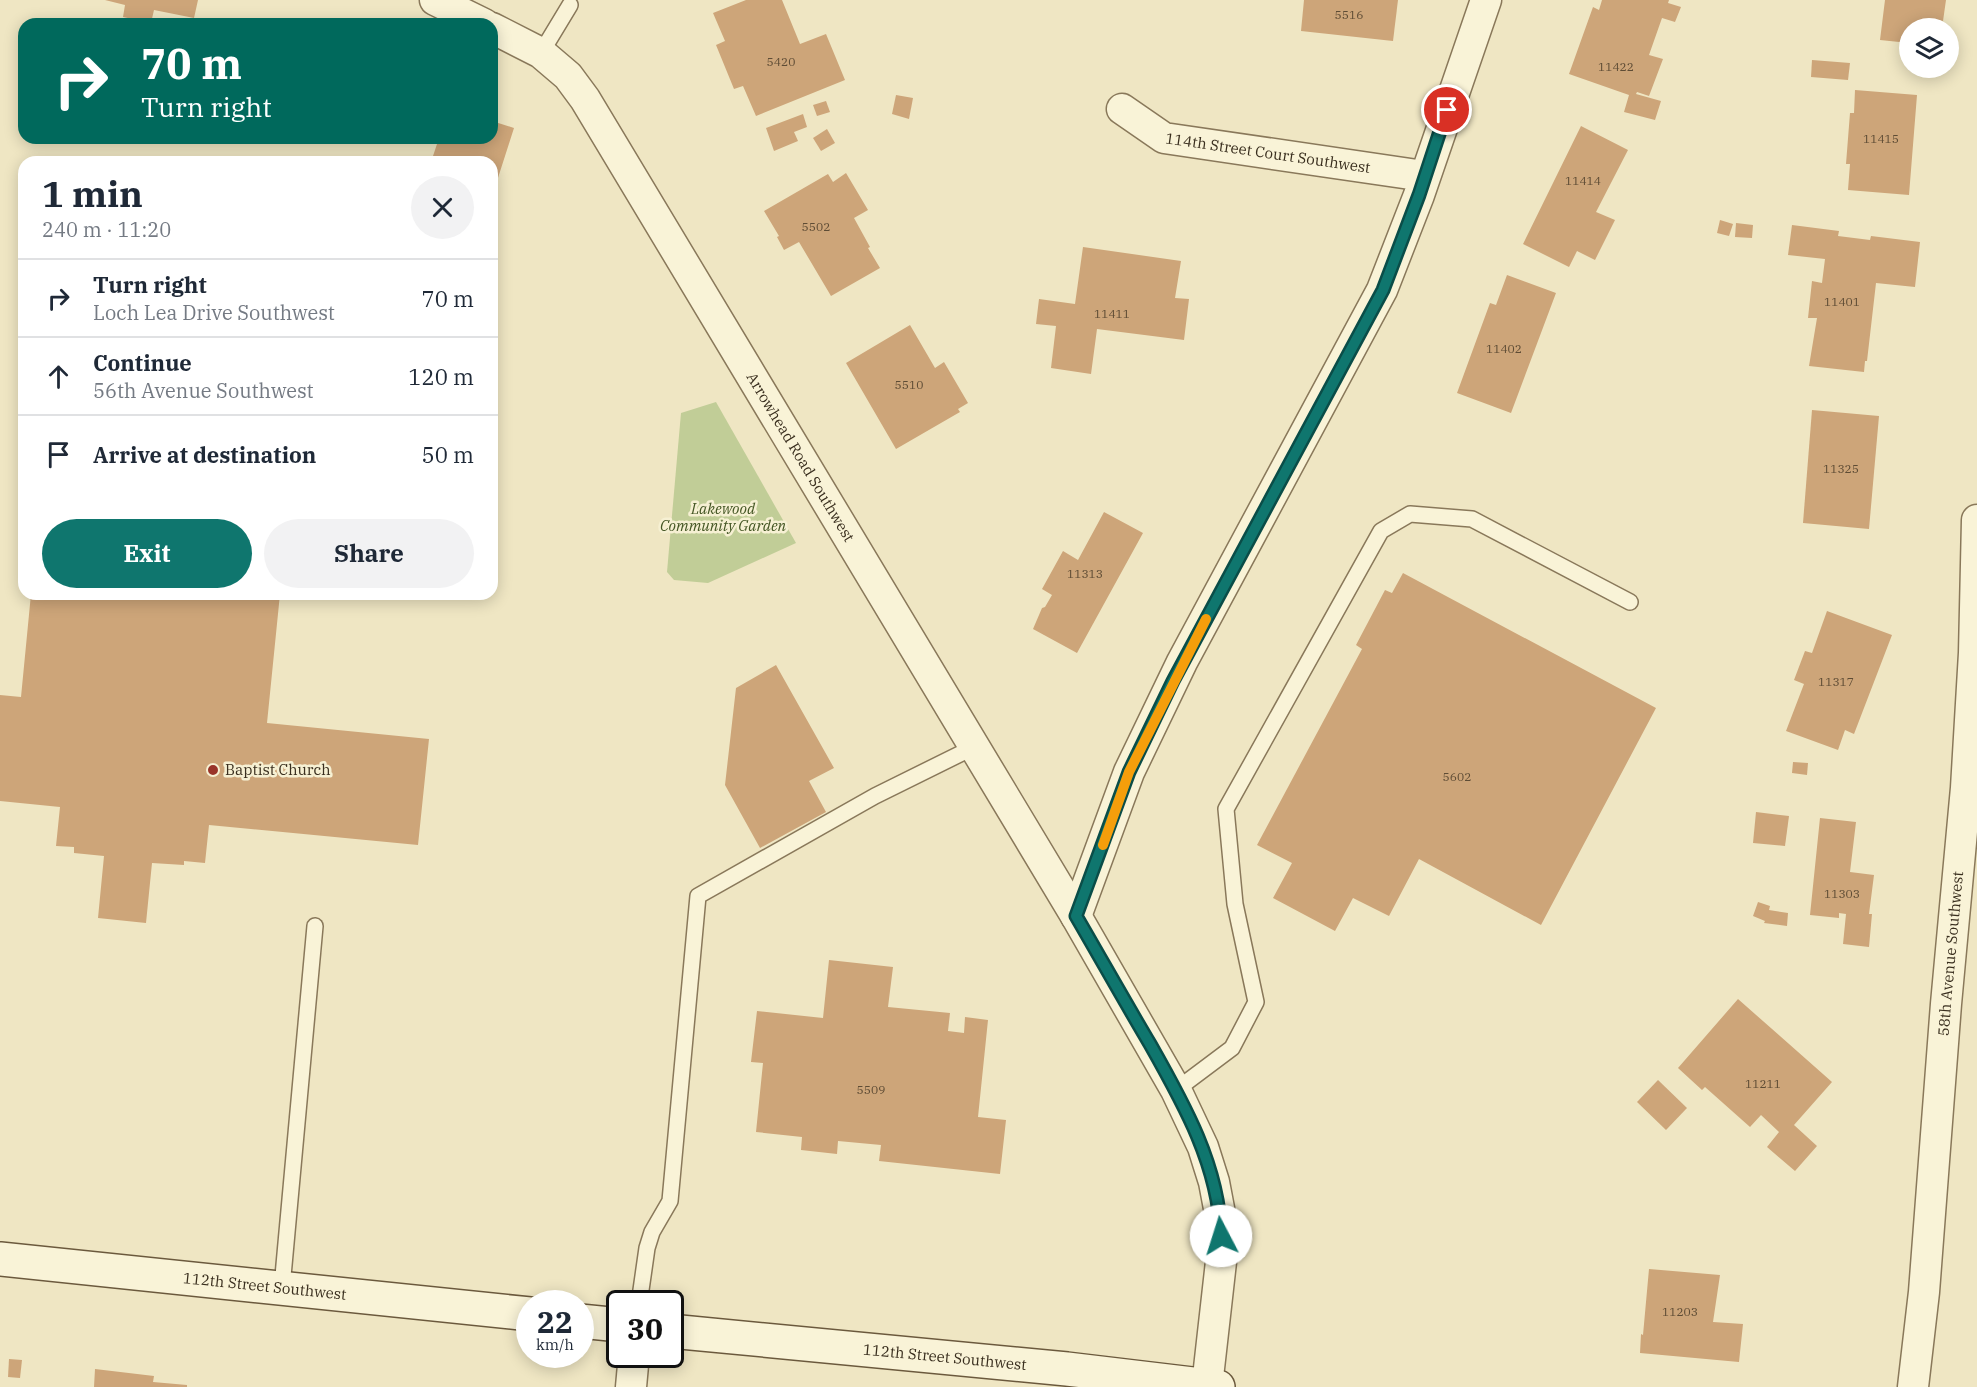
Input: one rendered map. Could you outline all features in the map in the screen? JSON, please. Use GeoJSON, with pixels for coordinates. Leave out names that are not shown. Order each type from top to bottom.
{"type":"FeatureCollection","features":[{"type":"Feature","properties":{"kind":"street"},"geometry":{"type":"LineString","coordinates":[[435,0],[472,18]]}},
{"type":"Feature","properties":{"kind":"street"},"geometry":{"type":"LineString","coordinates":[[1076,916],[1134,762],[1182,662],[1383,290],[1419,195],[1486,0]]}},
{"type":"Feature","properties":{"kind":"street","name":"Arrowhead Road Southwest"},"geometry":{"type":"LineString","coordinates":[[498,31],[541,53],[568,76],[585,99],[1076,916],[1176,1090],[1203,1147],[1214,1182],[1221,1219],[1222,1253],[1213,1386]]}},
{"type":"Feature","properties":{"kind":"street","name":"114th Street Court Southwest"},"geometry":{"type":"LineString","coordinates":[[1122,109],[1164,138],[1424,176]]}},
{"type":"Feature","properties":{"kind":"street","name":"58th Avenue Southwest"},"geometry":{"type":"LineString","coordinates":[[1913,1387],[1924,1293],[1946,1004],[1966,788],[1974,653],[1977,520]]}},
{"type":"Feature","properties":{"kind":"street","name":"112th Street Southwest"},"geometry":{"type":"LineString","coordinates":[[0,1259],[516,1312]]}},
{"type":"Feature","properties":{"kind":"street","name":"112th Street Southwest"},"geometry":{"type":"LineString","coordinates":[[684,1332],[1067,1369],[1213,1386]]}},
{"type":"Feature","properties":{"kind":"street"},"geometry":{"type":"LineString","coordinates":[[631,1387],[633,1368]]}},
{"type":"Feature","properties":{"kind":"lane"},"geometry":{"type":"LineString","coordinates":[[541,53],[570,5]]}},
{"type":"Feature","properties":{"kind":"lane"},"geometry":{"type":"LineString","coordinates":[[1176,1090],[1232,1048],[1256,1002],[1235,904],[1226,809],[1381,531],[1410,514],[1472,519],[1630,602]]}},
{"type":"Feature","properties":{"kind":"lane"},"geometry":{"type":"LineString","coordinates":[[641,1290],[647,1248],[652,1232],[670,1201],[698,896],[875,796],[974,747]]}},
{"type":"Feature","properties":{"kind":"lane"},"geometry":{"type":"LineString","coordinates":[[282,1287],[315,926]]}},
{"type":"Feature","properties":{"kind":"green space","name":"Lakewood Community Garden"},"geometry":{"type":"Polygon","coordinates":[[[716,402],[796,543],[708,583],[674,580],[667,572],[681,413],[716,402]]]}},
{"type":"Feature","properties":{"kind":"building"},"geometry":{"type":"Polygon","coordinates":[[[105,0],[198,0],[194,18],[154,10],[152,18],[128,18],[123,17],[125,5],[105,0]]]}},
{"type":"Feature","properties":{"kind":"building"},"geometry":{"type":"Polygon","coordinates":[[[746,0],[782,0],[800,44],[826,34],[845,80],[756,116],[743,86],[734,89],[716,45],[725,41],[713,13],[746,0]]]}},
{"type":"Feature","properties":{"kind":"building"},"geometry":{"type":"Polygon","coordinates":[[[1304,0],[1398,0],[1393,41],[1301,31],[1304,0]]]}},
{"type":"Feature","properties":{"kind":"building"},"geometry":{"type":"Polygon","coordinates":[[[1602,0],[1669,0],[1668,3],[1681,7],[1675,22],[1662,18],[1649,55],[1663,59],[1649,96],[1637,92],[1636,94],[1661,101],[1655,120],[1624,112],[1629,95],[1569,74],[1593,7],[1599,10],[1602,0]]]}},
{"type":"Feature","properties":{"kind":"building"},"geometry":{"type":"Polygon","coordinates":[[[1885,0],[1946,0],[1943,18],[1899,18],[1899,42],[1880,40],[1885,0]]]}},
{"type":"Feature","properties":{"kind":"building"},"geometry":{"type":"Polygon","coordinates":[[[1812,60],[1850,63],[1848,80],[1811,77],[1812,60]]]}},
{"type":"Feature","properties":{"kind":"building"},"geometry":{"type":"Polygon","coordinates":[[[1855,90],[1917,95],[1909,195],[1848,190],[1850,164],[1846,164],[1850,113],[1854,113],[1855,90]]]}},
{"type":"Feature","properties":{"kind":"building"},"geometry":{"type":"Polygon","coordinates":[[[896,95],[913,98],[909,119],[892,114],[896,95]]]}},
{"type":"Feature","properties":{"kind":"building"},"geometry":{"type":"Polygon","coordinates":[[[826,101],[830,112],[817,116],[813,105],[826,101]]]}},
{"type":"Feature","properties":{"kind":"building"},"geometry":{"type":"Polygon","coordinates":[[[803,114],[807,127],[794,132],[798,141],[774,151],[766,128],[803,114]]]}},
{"type":"Feature","properties":{"kind":"building"},"geometry":{"type":"Polygon","coordinates":[[[498,123],[514,128],[498,178],[498,156],[433,156],[437,144],[498,144],[498,123]]]}},
{"type":"Feature","properties":{"kind":"building"},"geometry":{"type":"Polygon","coordinates":[[[1581,126],[1628,150],[1596,212],[1615,220],[1595,260],[1577,251],[1569,267],[1523,244],[1581,126]]]}},
{"type":"Feature","properties":{"kind":"building"},"geometry":{"type":"Polygon","coordinates":[[[827,129],[835,143],[821,151],[813,138],[827,129]]]}},
{"type":"Feature","properties":{"kind":"building"},"geometry":{"type":"Polygon","coordinates":[[[846,173],[868,210],[854,218],[880,268],[831,296],[799,242],[784,250],[777,237],[779,236],[764,211],[828,174],[833,182],[846,173]]]}},
{"type":"Feature","properties":{"kind":"building"},"geometry":{"type":"Polygon","coordinates":[[[1720,220],[1733,224],[1729,236],[1717,233],[1720,220]]]}},
{"type":"Feature","properties":{"kind":"building"},"geometry":{"type":"Polygon","coordinates":[[[1736,223],[1753,225],[1752,238],[1735,237],[1736,223]]]}},
{"type":"Feature","properties":{"kind":"building"},"geometry":{"type":"Polygon","coordinates":[[[1792,225],[1839,231],[1838,236],[1870,240],[1871,236],[1920,242],[1915,287],[1876,283],[1864,372],[1809,366],[1817,318],[1808,318],[1812,281],[1822,283],[1825,259],[1788,255],[1792,225]]]}},
{"type":"Feature","properties":{"kind":"building"},"geometry":{"type":"Polygon","coordinates":[[[1083,247],[1181,261],[1175,298],[1189,299],[1184,340],[1097,329],[1091,374],[1051,368],[1056,326],[1036,324],[1039,299],[1075,304],[1083,247]]]}},
{"type":"Feature","properties":{"kind":"building"},"geometry":{"type":"Polygon","coordinates":[[[1507,275],[1556,293],[1511,413],[1457,393],[1490,303],[1496,305],[1507,275]]]}},
{"type":"Feature","properties":{"kind":"building"},"geometry":{"type":"Polygon","coordinates":[[[910,325],[935,368],[944,362],[968,403],[958,409],[960,412],[896,449],[846,363],[910,325]]]}},
{"type":"Feature","properties":{"kind":"building"},"geometry":{"type":"Polygon","coordinates":[[[1812,410],[1879,416],[1869,529],[1803,523],[1812,410]]]}},
{"type":"Feature","properties":{"kind":"building"},"geometry":{"type":"Polygon","coordinates":[[[1104,512],[1143,533],[1077,653],[1033,629],[1042,608],[1052,595],[1042,589],[1063,551],[1078,560],[1104,512]]]}},
{"type":"Feature","properties":{"kind":"building"},"geometry":{"type":"Polygon","coordinates":[[[1403,573],[1656,708],[1541,925],[1419,859],[1389,916],[1353,898],[1335,931],[1273,898],[1292,863],[1257,845],[1362,649],[1356,645],[1385,590],[1392,593],[1403,573]]]}},
{"type":"Feature","properties":{"kind":"building","name":"Baptist Church"},"geometry":{"type":"Polygon","coordinates":[[[30,600],[279,600],[267,723],[429,739],[418,845],[209,825],[205,863],[184,861],[184,865],[152,863],[146,923],[98,918],[104,856],[74,853],[74,847],[56,846],[60,807],[0,801],[0,695],[21,697],[30,600]]]}},
{"type":"Feature","properties":{"kind":"building"},"geometry":{"type":"Polygon","coordinates":[[[1827,611],[1892,635],[1854,734],[1845,730],[1838,750],[1786,731],[1804,684],[1794,680],[1805,651],[1812,653],[1827,611]]]}},
{"type":"Feature","properties":{"kind":"building"},"geometry":{"type":"Polygon","coordinates":[[[776,665],[834,768],[809,781],[826,812],[760,848],[725,785],[736,688],[776,665]]]}},
{"type":"Feature","properties":{"kind":"building"},"geometry":{"type":"Polygon","coordinates":[[[1793,762],[1808,763],[1807,775],[1792,773],[1793,762]]]}},
{"type":"Feature","properties":{"kind":"building"},"geometry":{"type":"Polygon","coordinates":[[[1756,812],[1789,816],[1785,846],[1753,843],[1756,812]]]}},
{"type":"Feature","properties":{"kind":"building"},"geometry":{"type":"Polygon","coordinates":[[[1820,818],[1856,822],[1850,872],[1874,875],[1869,914],[1872,914],[1869,947],[1843,944],[1846,914],[1839,913],[1839,918],[1810,915],[1820,818]]]}},
{"type":"Feature","properties":{"kind":"building"},"geometry":{"type":"Polygon","coordinates":[[[1758,902],[1770,906],[1769,910],[1788,913],[1787,926],[1764,923],[1765,921],[1753,916],[1758,902]]]}},
{"type":"Feature","properties":{"kind":"building"},"geometry":{"type":"Polygon","coordinates":[[[829,960],[893,967],[888,1007],[950,1013],[948,1031],[964,1033],[965,1017],[988,1020],[978,1117],[1006,1120],[1000,1174],[879,1161],[881,1145],[838,1141],[837,1154],[801,1150],[802,1137],[756,1132],[763,1063],[751,1062],[757,1011],[823,1018],[829,960]]]}},
{"type":"Feature","properties":{"kind":"building"},"geometry":{"type":"Polygon","coordinates":[[[1738,999],[1832,1082],[1794,1125],[1817,1146],[1795,1171],[1767,1147],[1779,1132],[1761,1115],[1750,1127],[1705,1087],[1702,1090],[1678,1068],[1738,999]]]}},
{"type":"Feature","properties":{"kind":"building"},"geometry":{"type":"Polygon","coordinates":[[[1658,1080],[1687,1108],[1666,1130],[1637,1102],[1658,1080]]]}},
{"type":"Feature","properties":{"kind":"building"},"geometry":{"type":"Polygon","coordinates":[[[1649,1269],[1720,1275],[1713,1322],[1743,1324],[1739,1362],[1640,1353],[1649,1269]]]}},
{"type":"Feature","properties":{"kind":"building"},"geometry":{"type":"Polygon","coordinates":[[[9,1359],[22,1360],[20,1378],[8,1377],[9,1359]]]}},
{"type":"Feature","properties":{"kind":"building"},"geometry":{"type":"Polygon","coordinates":[[[95,1369],[154,1376],[153,1382],[187,1385],[187,1387],[94,1387],[95,1369]]]}},
{"type":"Feature","properties":{"kind":"slow traffic"},"geometry":{"type":"LineString","coordinates":[[1103,845],[1129,772],[1182,662],[1206,619]]}},
{"type":"Feature","properties":{"kind":"place","name":"Baptist Church"},"geometry":{"type":"Point","coordinates":[213,770]}},
{"type":"Feature","properties":{"kind":"route"},"geometry":{"type":"LineString","coordinates":[[1221,1236],[1221,1219],[1214,1182],[1203,1147],[1176,1090],[1076,916],[1129,772],[1182,662],[1383,290],[1419,195],[1447,110]]}}]}
